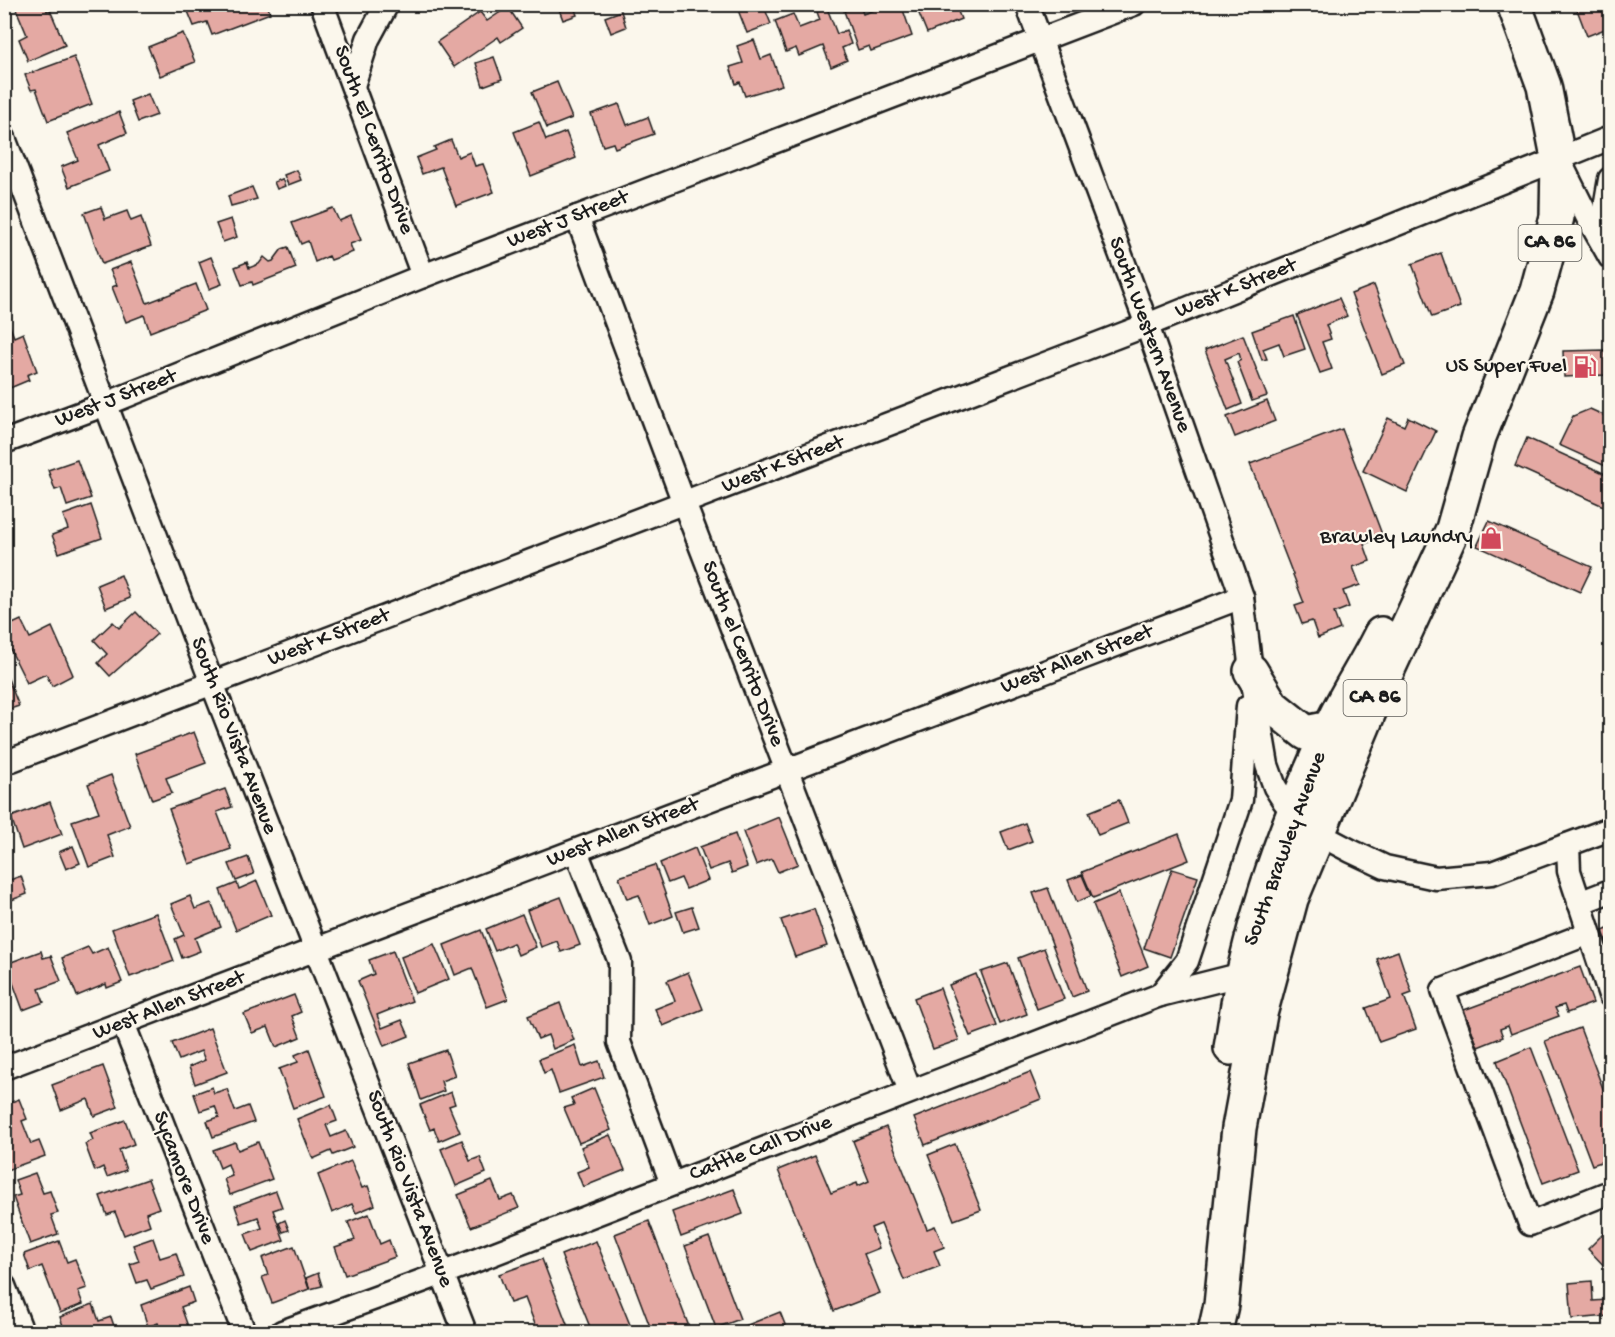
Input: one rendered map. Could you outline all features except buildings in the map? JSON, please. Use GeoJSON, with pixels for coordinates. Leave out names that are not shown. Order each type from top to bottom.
{"type":"FeatureCollection","features":[{"type":"Feature","properties":{"kind":"highway","name":"CA 86"},"geometry":{"type":"LineString","coordinates":[[1514,4],[1544,86],[1558,158]]}},
{"type":"Feature","properties":{"kind":"highway","name":"South Brawley Avenue"},"geometry":{"type":"LineString","coordinates":[[1207,1332],[1217,1130],[1244,974],[1266,891],[1306,824],[1376,695],[1453,529],[1479,437],[1537,291],[1557,217],[1558,158]]}},
{"type":"Feature","properties":{"kind":"highway","name":"South Brawley Avenue"},"geometry":{"type":"LineString","coordinates":[[1215,1332],[1221,1305],[1239,1128],[1260,1014],[1291,899],[1306,824],[1331,728],[1371,656],[1429,527],[1479,437]]}},
{"type":"Feature","properties":{"kind":"highway"},"geometry":{"type":"LineString","coordinates":[[1251,671],[1272,706],[1306,733],[1331,728]]}},
{"type":"Feature","properties":{"kind":"street","name":"South El Cerrito Drive"},"geometry":{"type":"LineString","coordinates":[[322,4],[423,276]]}},
{"type":"Feature","properties":{"kind":"street"},"geometry":{"type":"LineString","coordinates":[[353,86],[368,39],[387,4]]}},
{"type":"Feature","properties":{"kind":"street","name":"South Western Avenue"},"geometry":{"type":"LineString","coordinates":[[1027,4],[1147,325],[1242,597],[1266,765],[1275,787],[1306,824]]}},
{"type":"Feature","properties":{"kind":"street","name":"West J Street"},"geometry":{"type":"LineString","coordinates":[[4,442],[106,404],[423,276],[1134,4]]}},
{"type":"Feature","properties":{"kind":"street","name":"South Rio Vista Avenue"},"geometry":{"type":"LineString","coordinates":[[4,138],[212,683],[465,1332]]}},
{"type":"Feature","properties":{"kind":"street","name":"West K Street"},"geometry":{"type":"LineString","coordinates":[[4,763],[1147,325],[1611,138]]}},
{"type":"Feature","properties":{"kind":"street"},"geometry":{"type":"LineString","coordinates":[[1558,158],[1588,218],[1610,255]]}},
{"type":"Feature","properties":{"kind":"street"},"geometry":{"type":"LineString","coordinates":[[1610,255],[1604,214],[1611,179]]}},
{"type":"Feature","properties":{"kind":"street","name":"South el Cerrito Drive"},"geometry":{"type":"LineString","coordinates":[[577,217],[684,503],[910,1091]]}},
{"type":"Feature","properties":{"kind":"street","name":"West Allen Street"},"geometry":{"type":"LineString","coordinates":[[4,1068],[1242,597]]}},
{"type":"Feature","properties":{"kind":"street","name":"South Western Avenue"},"geometry":{"type":"LineString","coordinates":[[1160,995],[1187,961],[1241,800],[1251,671]]}},
{"type":"Feature","properties":{"kind":"street"},"geometry":{"type":"LineString","coordinates":[[1306,824],[1385,867],[1436,878],[1492,873],[1611,829]]}},
{"type":"Feature","properties":{"kind":"street"},"geometry":{"type":"LineString","coordinates":[[1568,845],[1569,872],[1611,995]]}},
{"type":"Feature","properties":{"kind":"street"},"geometry":{"type":"LineString","coordinates":[[576,850],[620,962],[619,1042],[672,1184]]}},
{"type":"Feature","properties":{"kind":"street"},"geometry":{"type":"LineString","coordinates":[[1579,903],[1611,891]]}},
{"type":"Feature","properties":{"kind":"street"},"geometry":{"type":"LineString","coordinates":[[1588,933],[1443,990],[1530,1224],[1611,1192]]}},
{"type":"Feature","properties":{"kind":"street","name":"Cattle Call Drive"},"geometry":{"type":"LineString","coordinates":[[282,1332],[441,1274],[1160,995],[1244,974]]}},
{"type":"Feature","properties":{"kind":"street","name":"Sycamore Drive"},"geometry":{"type":"LineString","coordinates":[[123,1023],[244,1332]]}},
{"type":"Feature","properties":{"kind":"street"},"geometry":{"type":"LineString","coordinates":[[4,1286],[22,1332]]}},
{"type":"Feature","properties":{"kind":"place","name":"US Super Fuel"},"geometry":{"type":"Point","coordinates":[1585,367]}},
{"type":"Feature","properties":{"kind":"place","name":"Brawley Laundry"},"geometry":{"type":"Point","coordinates":[1491,538]}}]}
